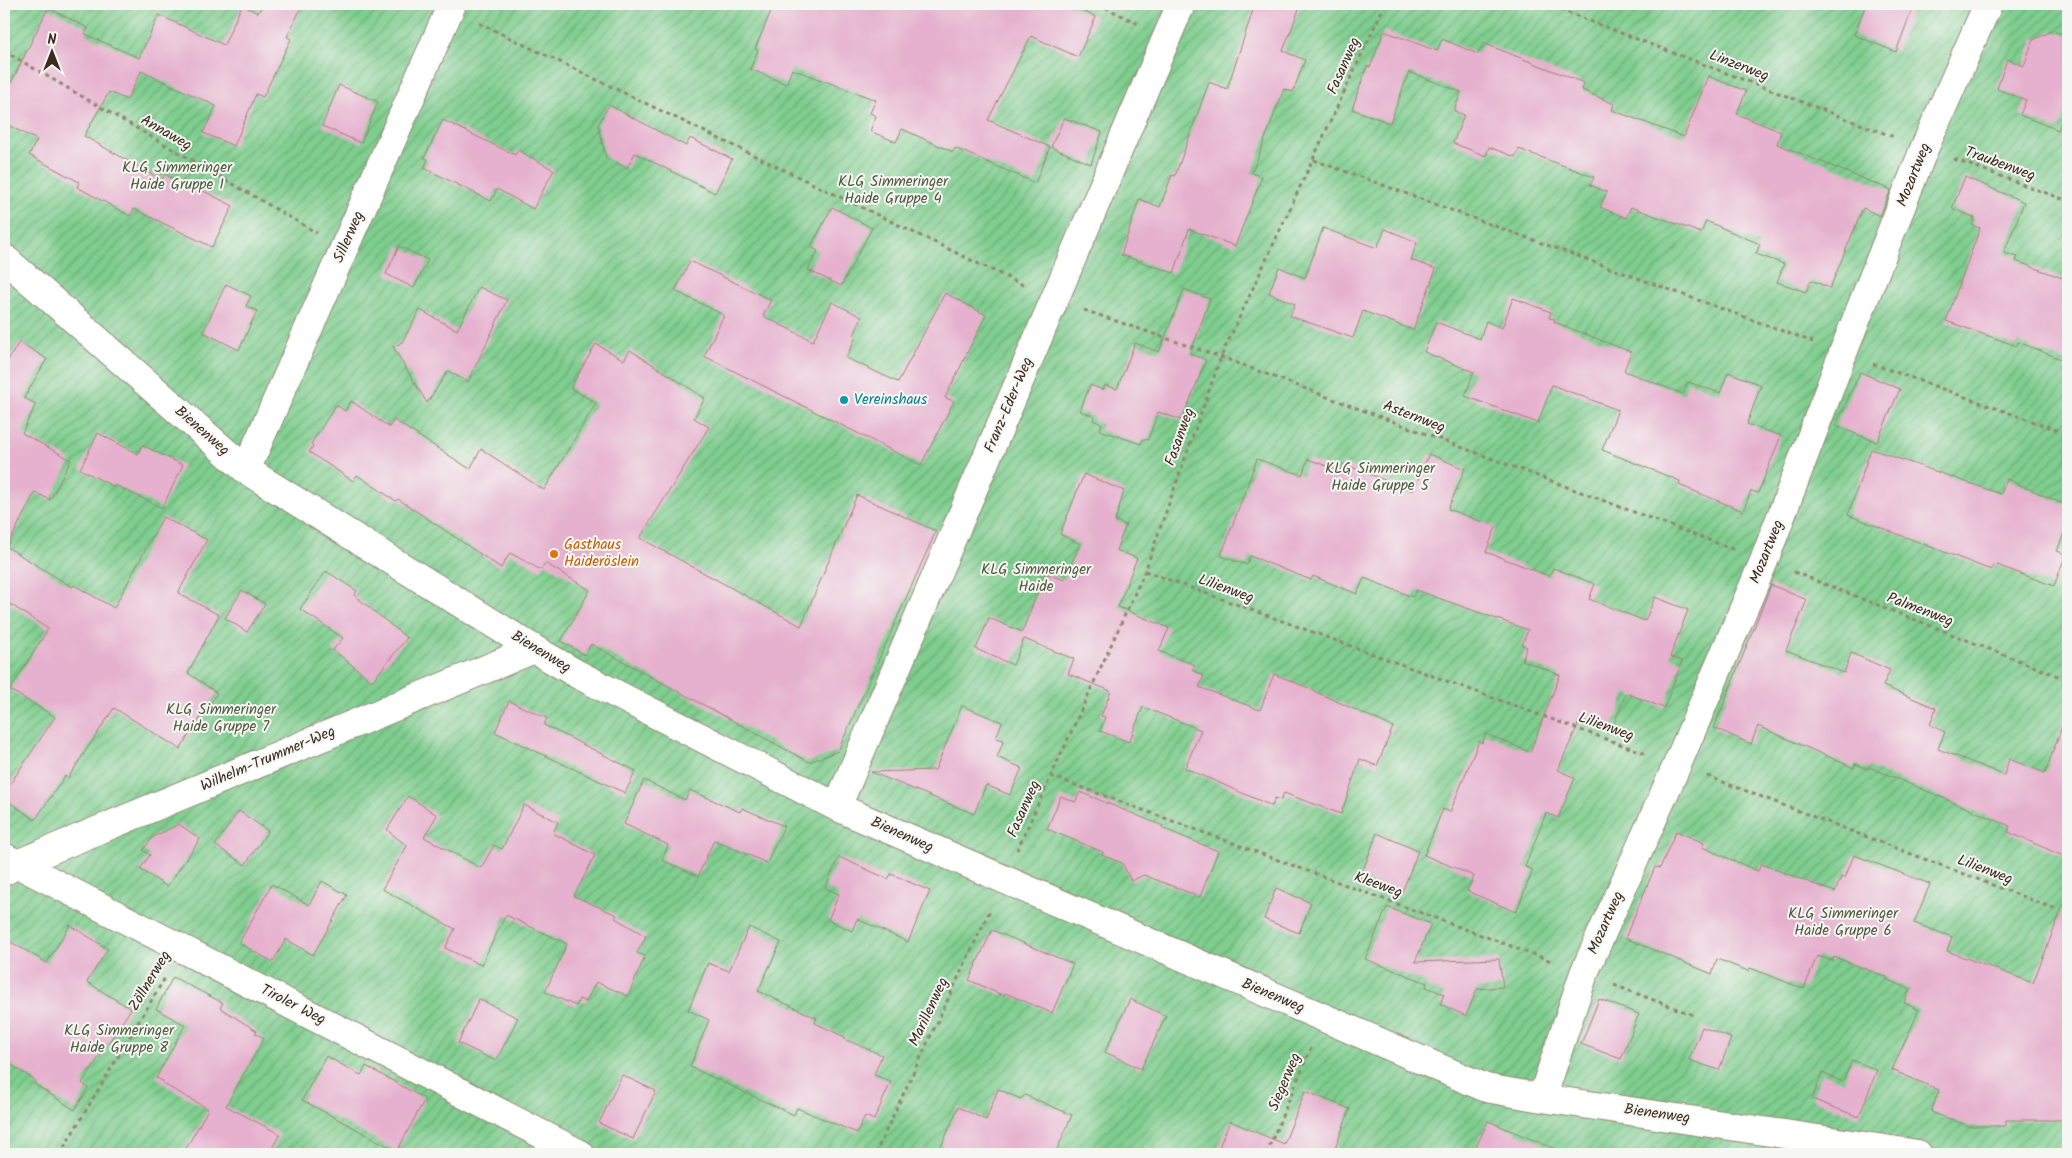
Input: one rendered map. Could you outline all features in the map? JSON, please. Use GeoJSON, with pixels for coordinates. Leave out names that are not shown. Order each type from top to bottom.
{"type":"FeatureCollection","features":[{"type":"Feature","properties":{"kind":"street","name":"Franz-Eder-Weg"},"geometry":{"type":"LineString","coordinates":[[837,807],[1181,4]]}},
{"type":"Feature","properties":{"kind":"street","name":"Mozartweg"},"geometry":{"type":"LineString","coordinates":[[1542,1098],[1584,973],[1677,764],[1764,561],[1843,353],[1924,149],[1988,4]]}},
{"type":"Feature","properties":{"kind":"street","name":"Sillerweg"},"geometry":{"type":"LineString","coordinates":[[246,470],[451,6]]}},
{"type":"Feature","properties":{"kind":"street","name":"Bienenweg"},"geometry":{"type":"LineString","coordinates":[[4,258],[246,470],[577,674],[837,807],[1486,1088],[1918,1154]]}},
{"type":"Feature","properties":{"kind":"street","name":"Wilhelm-Trummer-Weg"},"geometry":{"type":"LineString","coordinates":[[8,864],[534,649]]}},
{"type":"Feature","properties":{"kind":"street","name":"Tiroler Weg"},"geometry":{"type":"LineString","coordinates":[[8,864],[183,948],[580,1154]]}},
{"type":"Feature","properties":{"kind":"path"},"geometry":{"type":"LineString","coordinates":[[1098,4],[1166,37]]}},
{"type":"Feature","properties":{"kind":"path","name":"Fasanweg"},"geometry":{"type":"LineString","coordinates":[[1004,880],[1145,571],[1221,357],[1314,160],[1384,4]]}},
{"type":"Feature","properties":{"kind":"path","name":"Linzerweg"},"geometry":{"type":"LineString","coordinates":[[1545,4],[1924,149]]}},
{"type":"Feature","properties":{"kind":"path","name":"Asternweg"},"geometry":{"type":"LineString","coordinates":[[451,6],[1054,300],[1221,357],[1764,561]]}},
{"type":"Feature","properties":{"kind":"path","name":"Annaweg"},"geometry":{"type":"LineString","coordinates":[[4,51],[344,248]]}},
{"type":"Feature","properties":{"kind":"path","name":"Traubenweg"},"geometry":{"type":"LineString","coordinates":[[1924,149],[2068,201]]}},
{"type":"Feature","properties":{"kind":"path"},"geometry":{"type":"LineString","coordinates":[[1314,160],[2068,434]]}},
{"type":"Feature","properties":{"kind":"path","name":"Palmenweg"},"geometry":{"type":"LineString","coordinates":[[1764,561],[2068,680]]}},
{"type":"Feature","properties":{"kind":"path","name":"Lilienweg"},"geometry":{"type":"LineString","coordinates":[[1145,571],[1677,764],[2058,910]]}},
{"type":"Feature","properties":{"kind":"path","name":"Kleeweg"},"geometry":{"type":"LineString","coordinates":[[1051,776],[1696,1016]]}},
{"type":"Feature","properties":{"kind":"path","name":"Marillenweg"},"geometry":{"type":"LineString","coordinates":[[875,1154],[1004,880]]}},
{"type":"Feature","properties":{"kind":"path","name":"Zöllnerweg"},"geometry":{"type":"LineString","coordinates":[[60,1154],[183,948]]}},
{"type":"Feature","properties":{"kind":"path","name":"Siegerweg"},"geometry":{"type":"LineString","coordinates":[[1266,1154],[1324,1018]]}},
{"type":"Feature","properties":{"kind":"green space","name":"KLG Simmeringer Haide"},"geometry":{"type":"Polygon","coordinates":[[[4,4],[2068,4],[2068,1154],[4,1154],[4,4]]]}},
{"type":"Feature","properties":{"kind":"building"},"geometry":{"type":"Polygon","coordinates":[[[263,4],[303,4],[287,37],[291,39],[263,97],[256,94],[234,146],[203,133],[216,106],[141,71],[127,100],[109,92],[84,136],[162,180],[165,174],[181,184],[182,180],[233,206],[212,247],[134,209],[130,216],[77,187],[79,182],[29,155],[37,140],[4,123],[4,97],[47,10],[49,11],[50,9],[88,28],[85,34],[139,58],[159,15],[224,45],[242,5],[258,13],[263,4]]]}},
{"type":"Feature","properties":{"kind":"building"},"geometry":{"type":"Polygon","coordinates":[[[774,4],[1066,4],[1096,17],[1078,57],[1031,36],[988,120],[1050,147],[1035,183],[955,148],[953,152],[902,129],[896,142],[870,131],[876,116],[870,113],[876,100],[792,69],[786,84],[750,69],[758,50],[755,49],[774,4]]]}},
{"type":"Feature","properties":{"kind":"building"},"geometry":{"type":"Polygon","coordinates":[[[1255,4],[1301,4],[1283,51],[1305,60],[1293,92],[1284,89],[1252,173],[1262,177],[1235,246],[1189,229],[1174,273],[1121,255],[1139,199],[1160,207],[1172,175],[1175,176],[1209,82],[1227,89],[1255,4]]]}},
{"type":"Feature","properties":{"kind":"building"},"geometry":{"type":"Polygon","coordinates":[[[1866,4],[1914,4],[1896,52],[1854,35],[1866,4]]]}},
{"type":"Feature","properties":{"kind":"building"},"geometry":{"type":"Polygon","coordinates":[[[1384,31],[1437,51],[1442,39],[1478,54],[1483,43],[1584,83],[1582,90],[1614,104],[1612,110],[1684,137],[1708,76],[1746,91],[1737,114],[1781,132],[1777,144],[1891,190],[1880,216],[1863,208],[1830,288],[1811,280],[1806,292],[1777,282],[1784,264],[1756,254],[1760,244],[1706,221],[1701,233],[1631,207],[1626,218],[1600,207],[1607,192],[1590,185],[1594,177],[1519,149],[1515,157],[1489,147],[1486,156],[1453,143],[1464,115],[1454,111],[1461,92],[1409,72],[1390,123],[1352,109],[1367,66],[1370,67],[1384,31]]]}},
{"type":"Feature","properties":{"kind":"building"},"geometry":{"type":"Polygon","coordinates":[[[2052,31],[2068,36],[2068,104],[2058,130],[2020,115],[2026,100],[1997,89],[2007,59],[2024,66],[2033,40],[2052,31]]]}},
{"type":"Feature","properties":{"kind":"building"},"geometry":{"type":"Polygon","coordinates":[[[339,85],[378,102],[361,143],[322,126],[339,85]]]}},
{"type":"Feature","properties":{"kind":"building"},"geometry":{"type":"Polygon","coordinates":[[[609,105],[686,146],[690,138],[732,159],[715,193],[635,153],[627,168],[606,158],[598,125],[609,105]]]}},
{"type":"Feature","properties":{"kind":"building"},"geometry":{"type":"Polygon","coordinates":[[[1064,118],[1102,132],[1091,164],[1051,147],[1064,118]]]}},
{"type":"Feature","properties":{"kind":"building"},"geometry":{"type":"Polygon","coordinates":[[[443,120],[515,155],[518,150],[554,170],[533,209],[497,189],[491,201],[424,168],[428,159],[424,158],[443,120]]]}},
{"type":"Feature","properties":{"kind":"building"},"geometry":{"type":"Polygon","coordinates":[[[1965,177],[2024,202],[2004,253],[2018,257],[2016,261],[2068,280],[2068,362],[2018,342],[2017,346],[1946,321],[1980,228],[1972,225],[1975,218],[1952,208],[1965,177]]]}},
{"type":"Feature","properties":{"kind":"building"},"geometry":{"type":"Polygon","coordinates":[[[832,207],[872,228],[841,286],[808,270],[818,251],[811,247],[832,207]]]}},
{"type":"Feature","properties":{"kind":"building"},"geometry":{"type":"Polygon","coordinates":[[[1323,228],[1377,248],[1385,229],[1417,242],[1411,260],[1436,269],[1413,330],[1363,311],[1353,338],[1290,316],[1295,304],[1269,293],[1279,267],[1305,278],[1323,228]]]}},
{"type":"Feature","properties":{"kind":"building"},"geometry":{"type":"Polygon","coordinates":[[[399,246],[428,260],[414,288],[386,274],[399,246]]]}},
{"type":"Feature","properties":{"kind":"building"},"geometry":{"type":"Polygon","coordinates":[[[690,261],[771,300],[763,316],[813,341],[832,302],[862,317],[854,335],[856,337],[846,358],[898,382],[945,293],[986,315],[945,398],[954,401],[921,465],[704,356],[724,315],[675,291],[690,261]]]}},
{"type":"Feature","properties":{"kind":"building"},"geometry":{"type":"Polygon","coordinates":[[[226,284],[251,296],[246,306],[257,311],[239,350],[203,332],[226,284]]]}},
{"type":"Feature","properties":{"kind":"building"},"geometry":{"type":"Polygon","coordinates":[[[479,287],[507,300],[468,382],[448,371],[427,403],[393,347],[402,342],[420,310],[457,330],[479,287]]]}},
{"type":"Feature","properties":{"kind":"building"},"geometry":{"type":"Polygon","coordinates":[[[1184,289],[1210,299],[1190,354],[1206,360],[1182,420],[1158,412],[1148,440],[1143,439],[1141,444],[1100,430],[1102,424],[1093,420],[1094,416],[1080,411],[1090,385],[1103,390],[1105,385],[1117,389],[1135,343],[1159,352],[1184,289]]]}},
{"type":"Feature","properties":{"kind":"building"},"geometry":{"type":"Polygon","coordinates":[[[1513,298],[1551,312],[1549,318],[1555,319],[1554,322],[1631,352],[1624,371],[1683,394],[1688,382],[1720,393],[1728,372],[1761,385],[1747,424],[1781,436],[1758,493],[1751,491],[1743,511],[1679,485],[1680,481],[1602,450],[1618,410],[1552,385],[1538,423],[1465,396],[1474,372],[1424,352],[1436,322],[1480,339],[1486,321],[1502,328],[1513,298]]]}},
{"type":"Feature","properties":{"kind":"building"},"geometry":{"type":"Polygon","coordinates":[[[19,342],[47,359],[24,398],[36,404],[22,433],[71,460],[50,500],[35,492],[7,547],[72,587],[74,585],[114,608],[163,517],[207,540],[178,593],[219,615],[188,673],[217,693],[180,749],[114,708],[68,778],[65,776],[35,820],[4,798],[4,793],[55,717],[10,690],[48,629],[4,600],[4,367],[19,342]]]}},
{"type":"Feature","properties":{"kind":"building"},"geometry":{"type":"Polygon","coordinates":[[[596,344],[624,360],[630,350],[705,398],[694,418],[709,427],[640,538],[801,626],[857,495],[936,531],[838,751],[809,762],[591,644],[585,655],[561,641],[590,590],[545,563],[541,570],[510,553],[501,568],[398,499],[396,501],[357,475],[353,481],[309,452],[313,446],[311,444],[336,405],[345,411],[351,401],[389,427],[394,420],[470,469],[481,449],[544,490],[596,403],[570,388],[596,344]]]}},
{"type":"Feature","properties":{"kind":"building"},"geometry":{"type":"Polygon","coordinates":[[[1860,372],[1900,389],[1877,442],[1836,426],[1860,372]]]}},
{"type":"Feature","properties":{"kind":"building"},"geometry":{"type":"Polygon","coordinates":[[[98,433],[138,454],[142,445],[183,465],[162,508],[115,485],[114,487],[80,469],[98,433]]]}},
{"type":"Feature","properties":{"kind":"building"},"geometry":{"type":"Polygon","coordinates":[[[1871,449],[2001,494],[2007,479],[2068,506],[2068,524],[2057,551],[2066,554],[2054,586],[1994,564],[1991,570],[1848,515],[1871,449]]]}},
{"type":"Feature","properties":{"kind":"building"},"geometry":{"type":"Polygon","coordinates":[[[1429,454],[1465,469],[1448,509],[1496,527],[1486,552],[1549,576],[1553,568],[1595,584],[1589,599],[1645,621],[1655,597],[1688,610],[1670,657],[1682,661],[1664,708],[1626,693],[1611,731],[1580,720],[1558,770],[1575,778],[1558,818],[1546,813],[1525,867],[1533,870],[1516,912],[1467,891],[1474,876],[1424,855],[1443,809],[1450,812],[1479,741],[1482,743],[1486,734],[1530,752],[1560,675],[1522,660],[1527,647],[1522,645],[1528,630],[1416,590],[1413,597],[1364,578],[1357,594],[1313,576],[1311,580],[1250,556],[1247,565],[1221,556],[1257,459],[1302,475],[1308,459],[1340,471],[1343,464],[1413,491],[1429,454]]]}},
{"type":"Feature","properties":{"kind":"building"},"geometry":{"type":"Polygon","coordinates":[[[1084,474],[1124,491],[1115,521],[1126,525],[1116,550],[1137,558],[1118,607],[1169,628],[1159,651],[1195,665],[1192,670],[1204,676],[1199,687],[1260,710],[1274,674],[1314,690],[1393,727],[1377,766],[1360,759],[1341,814],[1284,793],[1281,800],[1275,798],[1272,806],[1185,768],[1201,730],[1143,707],[1129,742],[1100,731],[1105,717],[1101,716],[1111,691],[1068,674],[1074,659],[1024,639],[1013,665],[976,649],[989,618],[1022,632],[1045,573],[1064,580],[1080,544],[1060,534],[1084,474]]]}},
{"type":"Feature","properties":{"kind":"building"},"geometry":{"type":"Polygon","coordinates":[[[326,571],[357,591],[354,595],[407,638],[372,681],[333,650],[343,638],[300,609],[326,571]]]}},
{"type":"Feature","properties":{"kind":"building"},"geometry":{"type":"Polygon","coordinates":[[[1771,585],[1807,600],[1786,650],[1844,673],[1851,653],[1890,670],[1883,686],[1936,708],[1930,725],[1945,732],[1938,749],[2004,775],[2009,759],[2045,773],[2065,718],[2068,718],[2068,858],[2008,832],[2010,826],[1869,767],[1868,769],[1855,764],[1854,768],[1758,726],[1751,744],[1714,728],[1771,585]]]}},
{"type":"Feature","properties":{"kind":"building"},"geometry":{"type":"Polygon","coordinates":[[[242,590],[265,604],[247,632],[225,618],[242,590]]]}},
{"type":"Feature","properties":{"kind":"building"},"geometry":{"type":"Polygon","coordinates":[[[509,701],[547,718],[544,725],[636,771],[625,793],[495,732],[509,701]]]}},
{"type":"Feature","properties":{"kind":"building"},"geometry":{"type":"Polygon","coordinates":[[[962,706],[1002,722],[996,738],[1004,740],[997,757],[1022,768],[1010,795],[986,785],[974,814],[871,772],[935,770],[962,706]]]}},
{"type":"Feature","properties":{"kind":"building"},"geometry":{"type":"Polygon","coordinates":[[[644,780],[685,800],[690,790],[740,812],[742,808],[784,826],[767,863],[714,840],[698,876],[662,860],[668,845],[624,824],[644,780]]]}},
{"type":"Feature","properties":{"kind":"building"},"geometry":{"type":"Polygon","coordinates":[[[1080,792],[1218,851],[1200,897],[1144,875],[1131,881],[1122,863],[1102,855],[1103,852],[1047,829],[1061,796],[1075,802],[1080,792]]]}},
{"type":"Feature","properties":{"kind":"building"},"geometry":{"type":"Polygon","coordinates":[[[408,796],[437,815],[424,837],[481,868],[494,845],[502,849],[524,805],[558,822],[553,833],[595,855],[574,896],[617,915],[615,918],[646,936],[637,953],[645,956],[628,996],[596,982],[586,1002],[579,999],[576,1006],[545,992],[567,944],[506,915],[481,965],[445,948],[455,929],[382,889],[407,846],[387,830],[408,796]]]}},
{"type":"Feature","properties":{"kind":"building"},"geometry":{"type":"Polygon","coordinates":[[[239,811],[268,831],[245,865],[215,845],[239,811]]]}},
{"type":"Feature","properties":{"kind":"building"},"geometry":{"type":"Polygon","coordinates":[[[179,824],[200,839],[167,887],[140,869],[150,855],[143,850],[153,837],[179,824]]]}},
{"type":"Feature","properties":{"kind":"building"},"geometry":{"type":"Polygon","coordinates":[[[1676,831],[1704,843],[1702,847],[1758,871],[1761,864],[1835,892],[1841,877],[1845,878],[1854,855],[1930,884],[1914,923],[1952,937],[1947,951],[2033,983],[2066,898],[2068,899],[2068,1120],[2006,1120],[2006,1126],[1969,1126],[1931,1112],[1939,1090],[1892,1070],[1919,1010],[1904,1003],[1910,989],[1886,979],[1887,977],[1834,957],[1833,961],[1817,956],[1804,989],[1750,968],[1748,971],[1717,959],[1712,974],[1625,938],[1655,867],[1660,868],[1676,831]]]}},
{"type":"Feature","properties":{"kind":"building"},"geometry":{"type":"Polygon","coordinates":[[[1377,833],[1418,851],[1401,895],[1360,878],[1377,833]]]}},
{"type":"Feature","properties":{"kind":"building"},"geometry":{"type":"Polygon","coordinates":[[[839,857],[888,879],[891,874],[930,891],[908,942],[857,919],[852,931],[828,920],[839,894],[825,888],[839,857]]]}},
{"type":"Feature","properties":{"kind":"building"},"geometry":{"type":"Polygon","coordinates":[[[322,881],[347,895],[313,955],[286,939],[273,962],[239,943],[272,884],[309,905],[322,881]]]}},
{"type":"Feature","properties":{"kind":"building"},"geometry":{"type":"Polygon","coordinates":[[[1276,888],[1311,903],[1299,933],[1264,919],[1276,888]]]}},
{"type":"Feature","properties":{"kind":"building"},"geometry":{"type":"Polygon","coordinates":[[[1387,907],[1431,924],[1415,962],[1499,959],[1503,987],[1477,989],[1466,1016],[1440,1004],[1444,994],[1426,987],[1427,983],[1365,959],[1387,907]]]}},
{"type":"Feature","properties":{"kind":"building"},"geometry":{"type":"Polygon","coordinates":[[[70,925],[108,949],[87,982],[131,1009],[82,1083],[88,1088],[75,1110],[34,1084],[36,1081],[4,1060],[4,938],[47,963],[70,925]]]}},
{"type":"Feature","properties":{"kind":"building"},"geometry":{"type":"Polygon","coordinates":[[[749,927],[781,942],[758,991],[817,1018],[815,1023],[845,1037],[844,1039],[882,1055],[874,1075],[891,1082],[874,1120],[865,1116],[857,1133],[797,1108],[794,1115],[690,1067],[709,1020],[688,1010],[708,963],[729,971],[749,927]]]}},
{"type":"Feature","properties":{"kind":"building"},"geometry":{"type":"Polygon","coordinates":[[[992,930],[1073,964],[1052,1013],[1005,993],[1004,996],[969,980],[992,930]]]}},
{"type":"Feature","properties":{"kind":"building"},"geometry":{"type":"Polygon","coordinates":[[[173,977],[223,1003],[220,1008],[257,1031],[255,1033],[264,1038],[226,1106],[280,1134],[269,1154],[183,1154],[208,1109],[156,1078],[185,1025],[156,1009],[173,977]]]}},
{"type":"Feature","properties":{"kind":"building"},"geometry":{"type":"Polygon","coordinates":[[[479,999],[518,1018],[496,1061],[458,1043],[479,999]]]}},
{"type":"Feature","properties":{"kind":"building"},"geometry":{"type":"Polygon","coordinates":[[[1130,999],[1166,1016],[1141,1069],[1105,1052],[1130,999]]]}},
{"type":"Feature","properties":{"kind":"building"},"geometry":{"type":"Polygon","coordinates":[[[1599,999],[1639,1014],[1621,1059],[1581,1044],[1599,999]]]}},
{"type":"Feature","properties":{"kind":"building"},"geometry":{"type":"Polygon","coordinates":[[[1702,1027],[1731,1038],[1719,1070],[1689,1060],[1702,1027]]]}},
{"type":"Feature","properties":{"kind":"building"},"geometry":{"type":"Polygon","coordinates":[[[326,1056],[361,1075],[366,1066],[425,1099],[397,1151],[302,1100],[326,1056]]]}},
{"type":"Feature","properties":{"kind":"building"},"geometry":{"type":"Polygon","coordinates":[[[1852,1060],[1877,1070],[1859,1117],[1812,1099],[1822,1073],[1843,1082],[1852,1060]]]}},
{"type":"Feature","properties":{"kind":"building"},"geometry":{"type":"Polygon","coordinates":[[[622,1075],[656,1091],[633,1139],[599,1123],[622,1075]]]}},
{"type":"Feature","properties":{"kind":"building"},"geometry":{"type":"Polygon","coordinates":[[[998,1089],[1021,1099],[1025,1095],[1072,1115],[1055,1154],[938,1154],[958,1107],[986,1120],[998,1089]]]}},
{"type":"Feature","properties":{"kind":"building"},"geometry":{"type":"Polygon","coordinates":[[[1305,1091],[1350,1109],[1333,1154],[1216,1154],[1230,1121],[1284,1144],[1305,1091]]]}},
{"type":"Feature","properties":{"kind":"building"},"geometry":{"type":"Polygon","coordinates":[[[1488,1121],[1567,1154],[1473,1154],[1488,1121]]]}},
{"type":"Feature","properties":{"kind":"place","name":"Vereinshaus"},"geometry":{"type":"Point","coordinates":[844,400]}},
{"type":"Feature","properties":{"kind":"place","name":"Gasthaus Haideröslein"},"geometry":{"type":"Point","coordinates":[554,554]}},
{"type":"Feature","properties":{"kind":"park label","name":"KLG Simmeringer Haide Gruppe 1"},"geometry":{"type":"Point","coordinates":[177,176]}},
{"type":"Feature","properties":{"kind":"park label","name":"KLG Simmeringer Haide Gruppe 4"},"geometry":{"type":"Point","coordinates":[893,190]}},
{"type":"Feature","properties":{"kind":"park label","name":"KLG Simmeringer Haide Gruppe 5"},"geometry":{"type":"Point","coordinates":[1380,478]}},
{"type":"Feature","properties":{"kind":"park label","name":"KLG Simmeringer Haide Gruppe 7"},"geometry":{"type":"Point","coordinates":[221,718]}},
{"type":"Feature","properties":{"kind":"park label","name":"KLG Simmeringer Haide Gruppe 6"},"geometry":{"type":"Point","coordinates":[1843,922]}},
{"type":"Feature","properties":{"kind":"park label","name":"KLG Simmeringer Haide Gruppe 8"},"geometry":{"type":"Point","coordinates":[119,1040]}}]}
